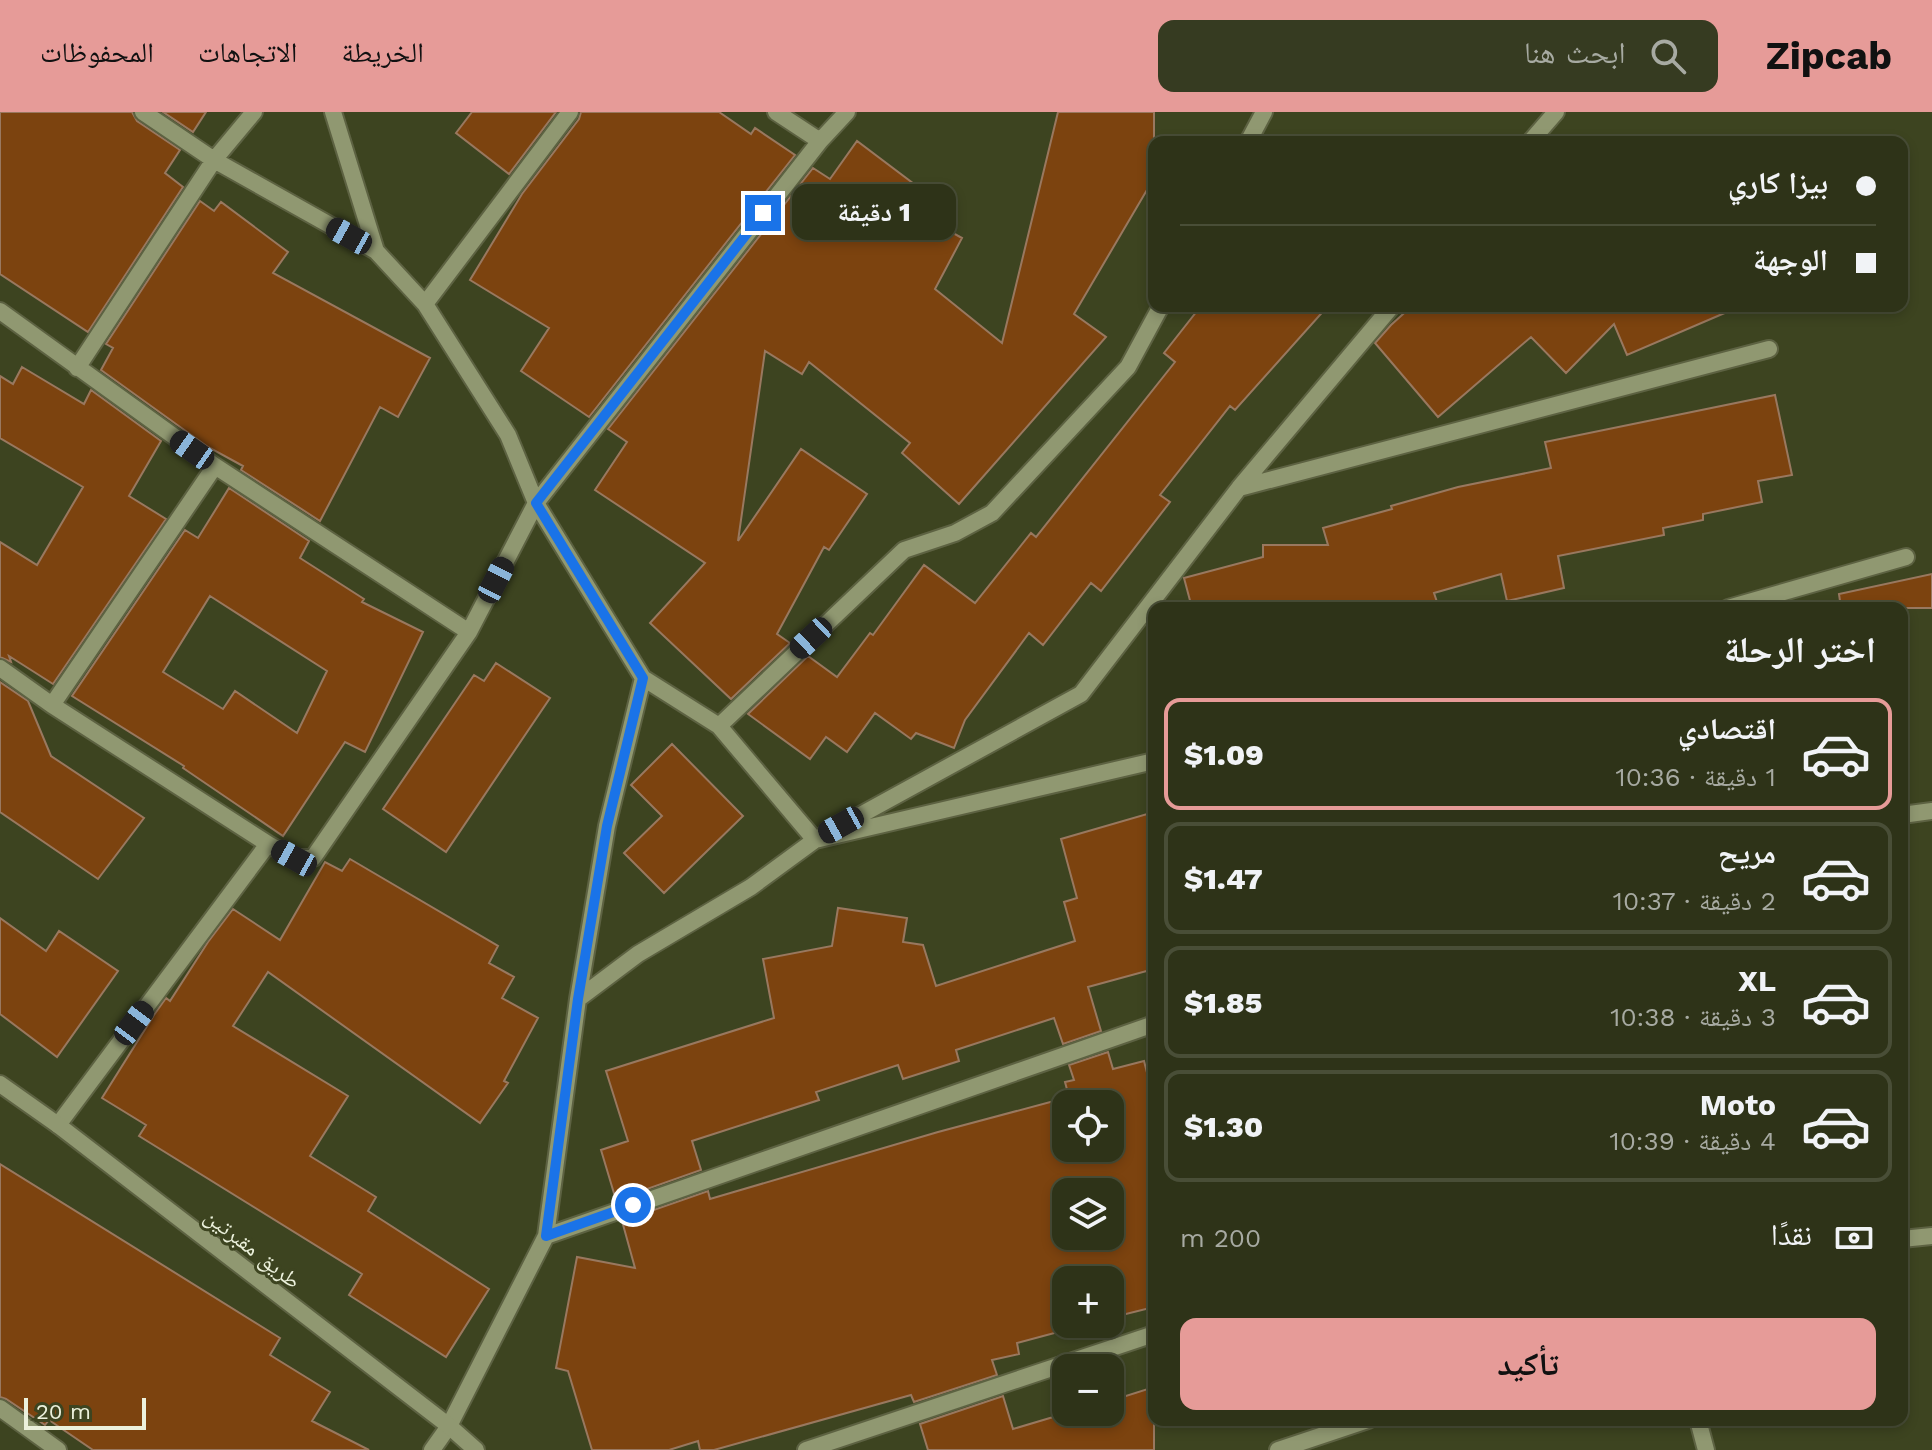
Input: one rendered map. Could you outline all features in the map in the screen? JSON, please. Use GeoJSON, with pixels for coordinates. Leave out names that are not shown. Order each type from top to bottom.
{"type":"FeatureCollection","features":[{"type":"Feature","properties":{"kind":"street"},"geometry":{"type":"LineString","coordinates":[[143,112],[214,160],[376,251],[425,304],[508,435],[536,503],[643,678],[719,726],[815,840]]}},
{"type":"Feature","properties":{"kind":"street"},"geometry":{"type":"LineString","coordinates":[[77,368],[214,160],[254,112]]}},
{"type":"Feature","properties":{"kind":"street"},"geometry":{"type":"LineString","coordinates":[[333,112],[376,251]]}},
{"type":"Feature","properties":{"kind":"street"},"geometry":{"type":"LineString","coordinates":[[425,304],[570,112]]}},
{"type":"Feature","properties":{"kind":"street"},"geometry":{"type":"LineString","coordinates":[[776,112],[820,141]]}},
{"type":"Feature","properties":{"kind":"street"},"geometry":{"type":"LineString","coordinates":[[0,668],[268,844],[294,858],[313,858],[469,632],[536,503],[820,141],[847,112]]}},
{"type":"Feature","properties":{"kind":"street"},"geometry":{"type":"LineString","coordinates":[[1251,136],[1264,112]]}},
{"type":"Feature","properties":{"kind":"street"},"geometry":{"type":"LineString","coordinates":[[1535,136],[1556,112]]}},
{"type":"Feature","properties":{"kind":"street"},"geometry":{"type":"LineString","coordinates":[[0,311],[215,466],[469,632]]}},
{"type":"Feature","properties":{"kind":"street"},"geometry":{"type":"LineString","coordinates":[[719,726],[904,550],[955,533],[992,513],[1128,367],[1158,312]]}},
{"type":"Feature","properties":{"kind":"street"},"geometry":{"type":"LineString","coordinates":[[1152,602],[1239,488],[1387,312]]}},
{"type":"Feature","properties":{"kind":"street"},"geometry":{"type":"LineString","coordinates":[[1239,488],[1769,349]]}},
{"type":"Feature","properties":{"kind":"street"},"geometry":{"type":"LineString","coordinates":[[52,705],[215,466]]}},
{"type":"Feature","properties":{"kind":"street"},"geometry":{"type":"LineString","coordinates":[[1749,602],[1906,557]]}},
{"type":"Feature","properties":{"kind":"street"},"geometry":{"type":"LineString","coordinates":[[578,999],[638,954],[751,887],[815,840],[1081,694],[1148,607]]}},
{"type":"Feature","properties":{"kind":"street"},"geometry":{"type":"LineString","coordinates":[[432,1450],[449,1426],[546,1236],[578,999],[607,826],[643,678]]}},
{"type":"Feature","properties":{"kind":"street"},"geometry":{"type":"LineString","coordinates":[[815,840],[1148,762]]}},
{"type":"Feature","properties":{"kind":"street"},"geometry":{"type":"LineString","coordinates":[[1908,814],[1932,811]]}},
{"type":"Feature","properties":{"kind":"street"},"geometry":{"type":"LineString","coordinates":[[58,1125],[268,844]]}},
{"type":"Feature","properties":{"kind":"street"},"geometry":{"type":"LineString","coordinates":[[546,1236],[1148,1026]]}},
{"type":"Feature","properties":{"kind":"street","name":"طريق مقبرتين"},"geometry":{"type":"LineString","coordinates":[[0,1084],[58,1125],[476,1450]]}},
{"type":"Feature","properties":{"kind":"street"},"geometry":{"type":"LineString","coordinates":[[1908,1238],[1932,1236]]}},
{"type":"Feature","properties":{"kind":"street"},"geometry":{"type":"LineString","coordinates":[[806,1450],[1148,1336]]}},
{"type":"Feature","properties":{"kind":"street"},"geometry":{"type":"LineString","coordinates":[[0,1408],[58,1450]]}},
{"type":"Feature","properties":{"kind":"street"},"geometry":{"type":"LineString","coordinates":[[1278,1450],[1350,1426]]}},
{"type":"Feature","properties":{"kind":"street"},"geometry":{"type":"LineString","coordinates":[[1700,1426],[1706,1450]]}},
{"type":"Feature","properties":{"kind":"building"},"geometry":{"type":"Polygon","coordinates":[[[0,112],[132,112],[137,121],[180,150],[165,173],[183,187],[88,332],[0,274],[0,112]]]}},
{"type":"Feature","properties":{"kind":"building"},"geometry":{"type":"Polygon","coordinates":[[[163,112],[206,112],[193,132],[163,112]]]}},
{"type":"Feature","properties":{"kind":"building"},"geometry":{"type":"Polygon","coordinates":[[[472,112],[556,112],[509,174],[456,133],[472,112]]]}},
{"type":"Feature","properties":{"kind":"building"},"geometry":{"type":"Polygon","coordinates":[[[581,112],[719,112],[751,134],[755,128],[795,155],[589,417],[521,371],[549,328],[470,280],[522,194],[579,119],[581,112]]]}},
{"type":"Feature","properties":{"kind":"building"},"geometry":{"type":"Polygon","coordinates":[[[1058,112],[1154,112],[1154,136],[1148,136],[1148,188],[1074,314],[1106,337],[959,504],[902,453],[910,443],[809,362],[802,374],[765,351],[738,541],[801,449],[867,494],[829,550],[824,547],[777,634],[790,643],[731,699],[650,623],[705,563],[595,490],[627,442],[608,429],[813,168],[830,179],[857,141],[918,187],[904,206],[962,238],[935,289],[1002,343],[1058,112]]]}},
{"type":"Feature","properties":{"kind":"building"},"geometry":{"type":"Polygon","coordinates":[[[200,201],[214,211],[221,202],[288,252],[273,273],[430,358],[398,417],[380,407],[320,521],[241,470],[243,466],[208,447],[101,370],[113,348],[106,344],[200,201]]]}},
{"type":"Feature","properties":{"kind":"building"},"geometry":{"type":"Polygon","coordinates":[[[1196,312],[1323,312],[1235,410],[1230,406],[1160,495],[1170,502],[1101,591],[1091,583],[1043,645],[1029,633],[965,720],[954,748],[916,733],[911,739],[875,713],[847,752],[826,737],[810,759],[748,714],[808,656],[837,677],[870,633],[873,635],[924,565],[975,603],[1031,533],[1036,537],[1175,362],[1164,353],[1196,312]]]}},
{"type":"Feature","properties":{"kind":"building"},"geometry":{"type":"Polygon","coordinates":[[[1405,312],[1727,312],[1627,355],[1614,324],[1566,373],[1531,337],[1438,417],[1375,343],[1405,312]]]}},
{"type":"Feature","properties":{"kind":"building"},"geometry":{"type":"Polygon","coordinates":[[[22,367],[84,404],[91,390],[161,441],[129,496],[166,519],[53,684],[9,656],[11,662],[0,657],[0,542],[37,565],[83,487],[0,438],[0,376],[13,384],[22,367]]]}},
{"type":"Feature","properties":{"kind":"building"},"geometry":{"type":"Polygon","coordinates":[[[1775,395],[1792,475],[1758,481],[1762,502],[1703,514],[1703,520],[1663,528],[1664,535],[1558,556],[1564,588],[1507,601],[1501,574],[1434,593],[1437,602],[1190,602],[1184,578],[1263,557],[1263,545],[1328,545],[1323,528],[1458,487],[1551,468],[1545,442],[1775,395]]]}},
{"type":"Feature","properties":{"kind":"building"},"geometry":{"type":"Polygon","coordinates":[[[229,488],[309,541],[300,558],[364,599],[362,602],[423,632],[365,752],[345,742],[283,836],[184,766],[72,696],[185,530],[198,538],[229,488]],[[210,596],[163,672],[223,709],[235,691],[297,733],[327,671],[210,596]]]}},
{"type":"Feature","properties":{"kind":"building"},"geometry":{"type":"Polygon","coordinates":[[[1932,574],[1932,608],[1908,608],[1908,602],[1840,602],[1839,594],[1932,574]]]}},
{"type":"Feature","properties":{"kind":"building"},"geometry":{"type":"Polygon","coordinates":[[[496,663],[550,698],[446,852],[383,809],[474,675],[484,681],[496,663]]]}},
{"type":"Feature","properties":{"kind":"building"},"geometry":{"type":"Polygon","coordinates":[[[0,682],[28,701],[51,756],[144,818],[98,879],[0,812],[0,682]]]}},
{"type":"Feature","properties":{"kind":"building"},"geometry":{"type":"Polygon","coordinates":[[[672,744],[743,816],[664,893],[624,853],[662,816],[631,785],[672,744]]]}},
{"type":"Feature","properties":{"kind":"building"},"geometry":{"type":"Polygon","coordinates":[[[1148,814],[1148,971],[1088,987],[1101,1031],[1063,1044],[1054,1018],[956,1050],[959,1061],[903,1079],[898,1065],[816,1092],[819,1100],[692,1141],[701,1170],[616,1200],[601,1150],[628,1141],[606,1071],[774,1018],[763,959],[832,946],[838,908],[907,918],[903,942],[923,945],[936,986],[1075,941],[1064,902],[1077,898],[1061,839],[1148,814]]]}},
{"type":"Feature","properties":{"kind":"building"},"geometry":{"type":"Polygon","coordinates":[[[350,859],[498,946],[489,963],[514,977],[502,998],[538,1018],[504,1081],[508,1083],[480,1123],[268,972],[233,1026],[348,1096],[310,1156],[376,1197],[368,1211],[489,1289],[446,1357],[349,1295],[362,1274],[139,1136],[146,1125],[102,1098],[154,1015],[166,998],[170,1001],[233,909],[280,940],[325,862],[342,871],[350,859]]]}},
{"type":"Feature","properties":{"kind":"building"},"geometry":{"type":"Polygon","coordinates":[[[0,918],[46,951],[59,931],[118,971],[57,1057],[0,1014],[0,918]]]}},
{"type":"Feature","properties":{"kind":"building"},"geometry":{"type":"Polygon","coordinates":[[[1108,1052],[1113,1069],[1144,1061],[1148,1077],[1148,1308],[1124,1314],[1124,1266],[1052,1266],[1052,1334],[1017,1343],[1019,1354],[992,1360],[997,1375],[914,1402],[911,1395],[714,1450],[700,1450],[698,1441],[669,1450],[592,1450],[568,1371],[556,1368],[577,1257],[635,1268],[622,1221],[708,1191],[710,1199],[1052,1102],[1052,1162],[1124,1162],[1124,1090],[1067,1090],[1065,1082],[1074,1080],[1069,1065],[1108,1052]]]}},
{"type":"Feature","properties":{"kind":"building"},"geometry":{"type":"Polygon","coordinates":[[[0,1164],[280,1338],[270,1355],[330,1392],[312,1421],[369,1450],[93,1450],[49,1420],[45,1425],[0,1397],[0,1164]]]}},
{"type":"Feature","properties":{"kind":"building"},"geometry":{"type":"Polygon","coordinates":[[[1148,1389],[1148,1426],[1154,1426],[1154,1450],[928,1450],[920,1424],[1003,1396],[1013,1429],[1052,1417],[1052,1426],[1124,1426],[1124,1397],[1148,1389]]]}},
{"type":"Feature","properties":{"kind":"route"},"geometry":{"type":"LineString","coordinates":[[633,1205],[546,1236],[578,999],[607,826],[643,678],[536,503],[763,213]]}}]}
